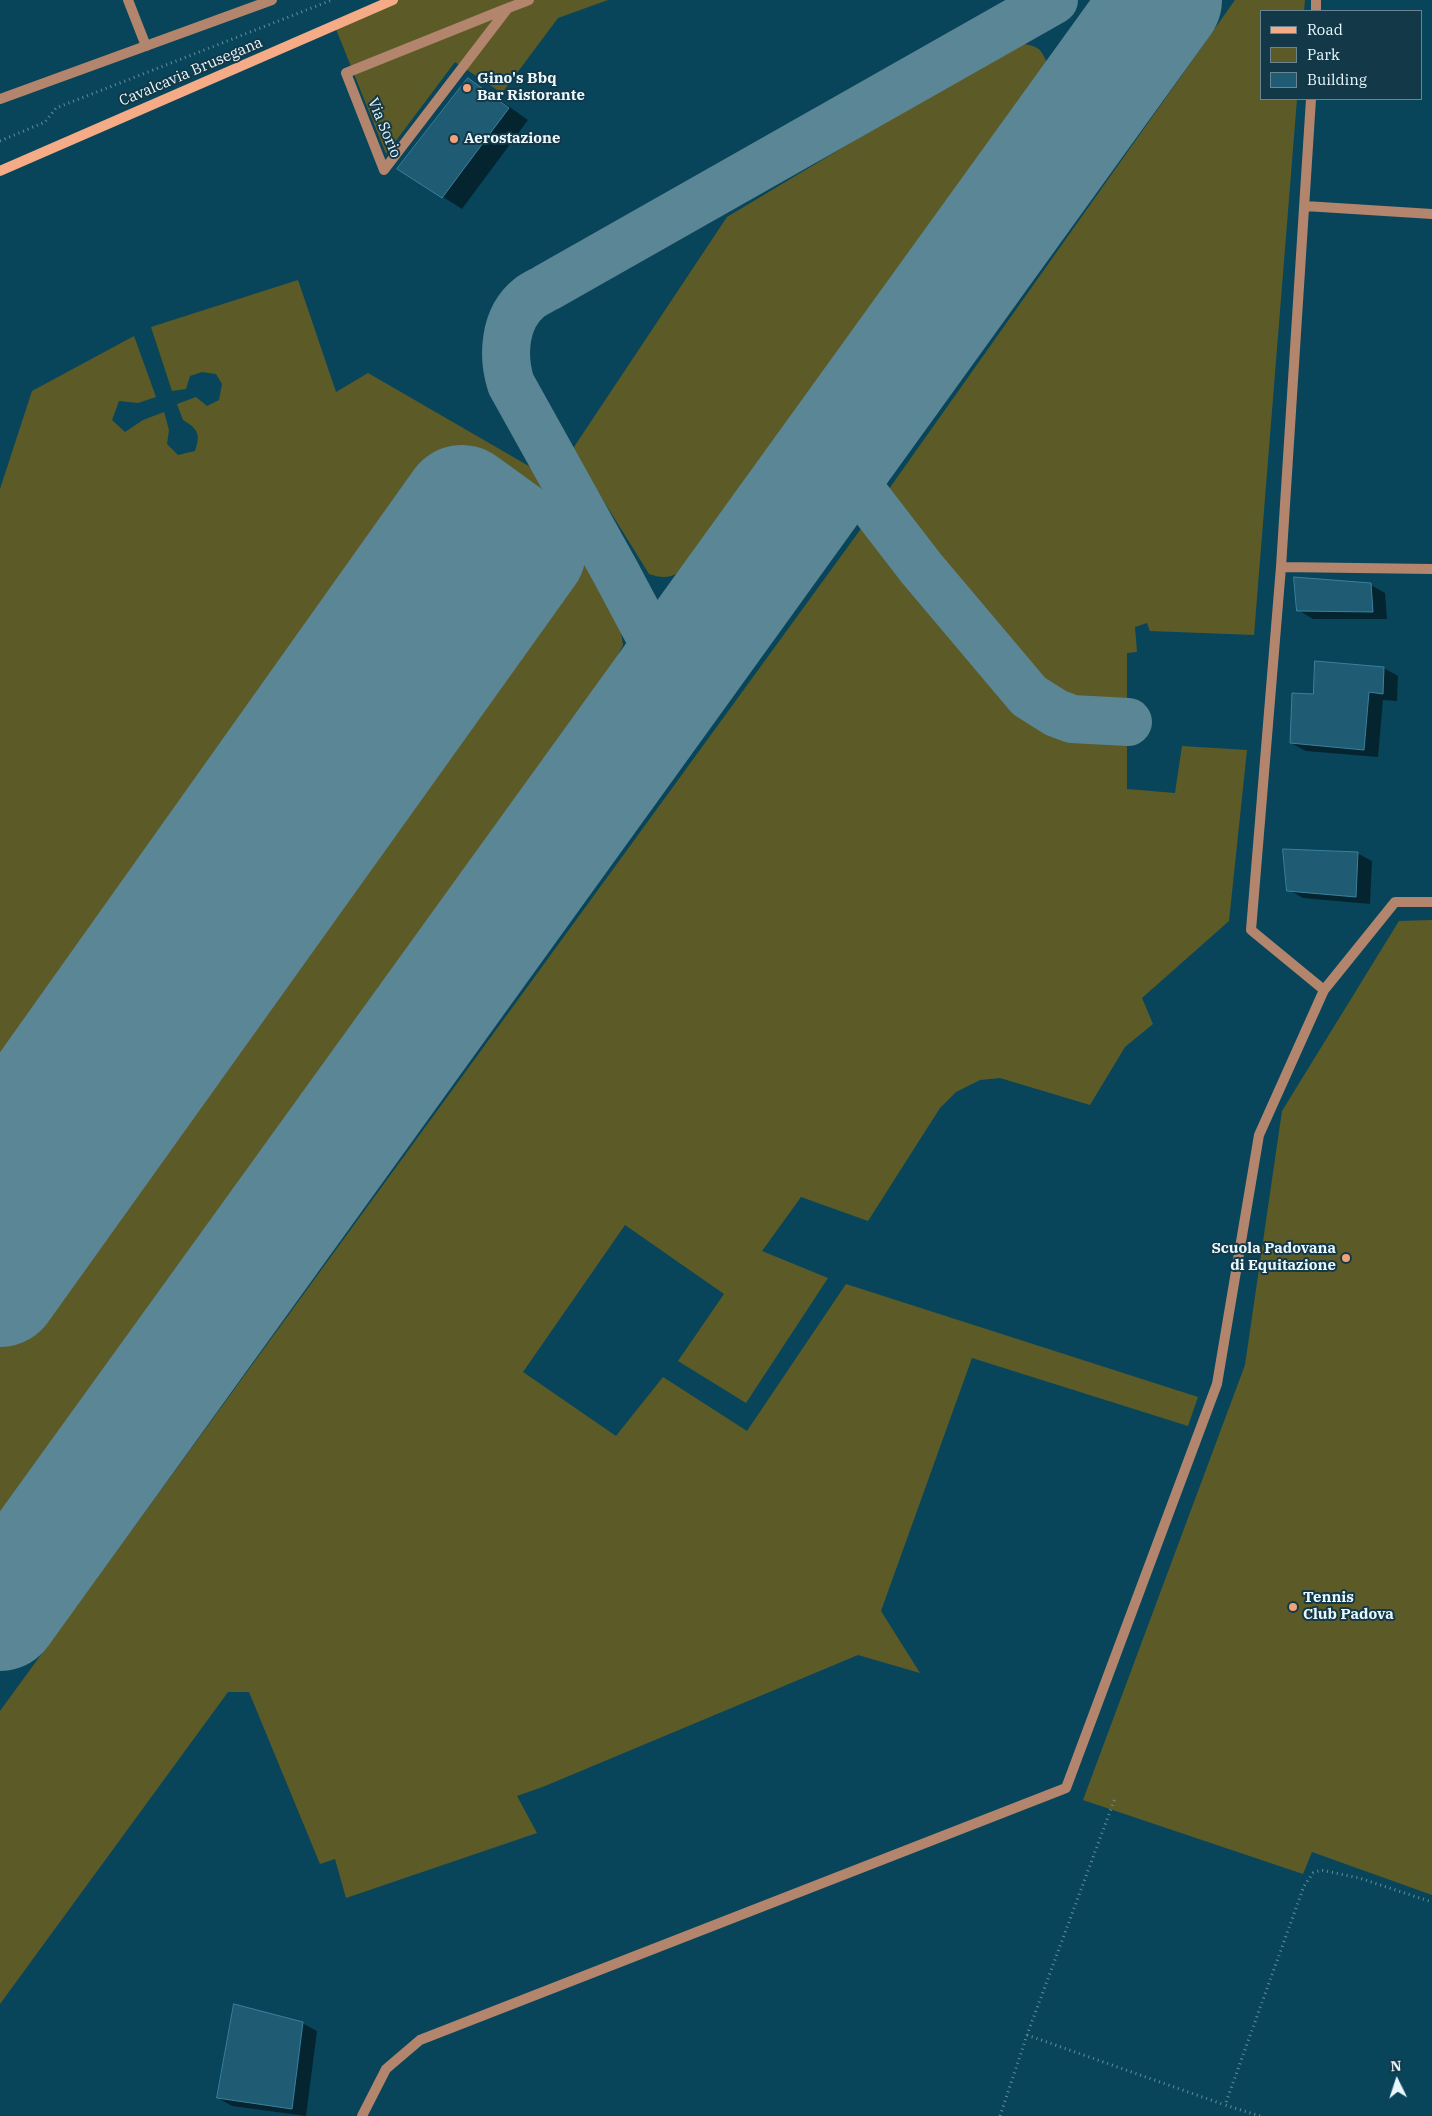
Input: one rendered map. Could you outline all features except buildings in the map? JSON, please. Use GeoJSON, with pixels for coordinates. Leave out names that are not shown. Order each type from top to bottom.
{"type":"FeatureCollection","features":[{"type":"Feature","properties":{"kind":"main road","name":"Cavalcavia Brusegana"},"geometry":{"type":"LineString","coordinates":[[0,170],[393,0]]}},
{"type":"Feature","properties":{"kind":"street"},"geometry":{"type":"LineString","coordinates":[[128,0],[146,46]]}},
{"type":"Feature","properties":{"kind":"street","name":"Via Sorio"},"geometry":{"type":"LineString","coordinates":[[508,8],[384,170],[346,73],[508,8],[529,0]]}},
{"type":"Feature","properties":{"kind":"street"},"geometry":{"type":"LineString","coordinates":[[0,99],[266,1]]}},
{"type":"Feature","properties":{"kind":"street"},"geometry":{"type":"LineString","coordinates":[[1311,100],[1281,567],[1251,930],[1324,990]]}},
{"type":"Feature","properties":{"kind":"street"},"geometry":{"type":"LineString","coordinates":[[1305,206],[1432,214]]}},
{"type":"Feature","properties":{"kind":"street"},"geometry":{"type":"LineString","coordinates":[[1281,567],[1432,569]]}},
{"type":"Feature","properties":{"kind":"street"},"geometry":{"type":"LineString","coordinates":[[362,2116],[386,2069],[420,2040],[1066,1788],[1217,1384],[1259,1135],[1324,990],[1395,902],[1432,902]]}},
{"type":"Feature","properties":{"kind":"path"},"geometry":{"type":"LineString","coordinates":[[0,141],[45,122],[56,108],[332,0]]}},
{"type":"Feature","properties":{"kind":"path"},"geometry":{"type":"LineString","coordinates":[[1000,2116],[1027,2034],[1115,1798]]}},
{"type":"Feature","properties":{"kind":"path"},"geometry":{"type":"LineString","coordinates":[[1225,2105],[1304,1886],[1312,1873],[1321,1870],[1359,1878],[1432,1902]]}},
{"type":"Feature","properties":{"kind":"path"},"geometry":{"type":"LineString","coordinates":[[1027,2034],[1260,2116]]}},
{"type":"Feature","properties":{"kind":"green space"},"geometry":{"type":"Polygon","coordinates":[[[393,0],[608,0],[558,18],[502,93],[455,62],[386,154],[334,24],[393,0]]]}},
{"type":"Feature","properties":{"kind":"green space"},"geometry":{"type":"Polygon","coordinates":[[[1235,0],[1305,0],[1304,10],[1260,10],[1260,100],[1297,100],[1254,635],[1150,631],[1147,623],[1135,627],[1137,652],[1127,653],[1127,789],[1175,793],[1182,746],[1247,750],[1229,921],[1142,998],[1153,1024],[1125,1047],[1090,1105],[1000,1078],[980,1080],[956,1092],[940,1108],[868,1221],[801,1197],[762,1251],[828,1278],[746,1403],[678,1361],[724,1294],[625,1225],[523,1372],[616,1436],[663,1377],[747,1431],[846,1284],[1198,1397],[1188,1426],[972,1358],[881,1611],[920,1673],[858,1655],[517,1796],[537,1833],[346,1898],[335,1859],[320,1864],[249,1692],[228,1692],[0,2004],[0,1711],[855,537],[1235,0]]]}},
{"type":"Feature","properties":{"kind":"green space"},"geometry":{"type":"Polygon","coordinates":[[[1017,43],[1035,47],[1044,56],[1049,68],[1040,85],[689,565],[675,575],[660,577],[649,574],[572,450],[727,217],[1017,43]]]}},
{"type":"Feature","properties":{"kind":"green space"},"geometry":{"type":"Polygon","coordinates":[[[298,280],[336,392],[368,373],[534,469],[619,620],[623,645],[615,661],[0,1518],[0,1288],[527,551],[462,505],[0,1154],[0,489],[32,391],[134,336],[156,397],[138,403],[119,401],[112,420],[125,432],[143,420],[164,412],[169,430],[167,444],[178,455],[195,451],[198,440],[197,432],[183,420],[177,404],[196,397],[207,406],[219,400],[222,384],[216,374],[202,372],[190,376],[186,389],[172,391],[151,327],[298,280]]]}},
{"type":"Feature","properties":{"kind":"green space","name":"Tennis Club Padova"},"geometry":{"type":"Polygon","coordinates":[[[1432,920],[1432,1895],[1312,1852],[1303,1874],[1083,1800],[1245,1365],[1282,1111],[1399,921],[1432,920]]]}},
{"type":"Feature","properties":{"kind":"taxiway"},"geometry":{"type":"LineString","coordinates":[[673,680],[511,384],[506,350],[507,338],[514,316],[521,306],[535,294],[1054,0]]}},
{"type":"Feature","properties":{"kind":"taxiway"},"geometry":{"type":"LineString","coordinates":[[1128,0],[1135,20],[1132,43]]}},
{"type":"Feature","properties":{"kind":"taxiway"},"geometry":{"type":"LineString","coordinates":[[834,455],[921,568],[1029,696],[1056,713],[1072,719],[1128,722]]}},
{"type":"Feature","properties":{"kind":"runway"},"geometry":{"type":"LineString","coordinates":[[0,1612],[1163,0]]}},
{"type":"Feature","properties":{"kind":"runway"},"geometry":{"type":"LineString","coordinates":[[0,1154],[462,504],[527,551],[0,1288]]}},
{"type":"Feature","properties":{"kind":"place","name":"Gino's Bbq Bar Ristorante"},"geometry":{"type":"Point","coordinates":[467,88]}},
{"type":"Feature","properties":{"kind":"place","name":"Aerostazione"},"geometry":{"type":"Point","coordinates":[454,139]}},
{"type":"Feature","properties":{"kind":"place","name":"Scuola Padovana di Equitazione"},"geometry":{"type":"Point","coordinates":[1346,1258]}},
{"type":"Feature","properties":{"kind":"place","name":"Tennis Club Padova"},"geometry":{"type":"Point","coordinates":[1293,1607]}}]}
